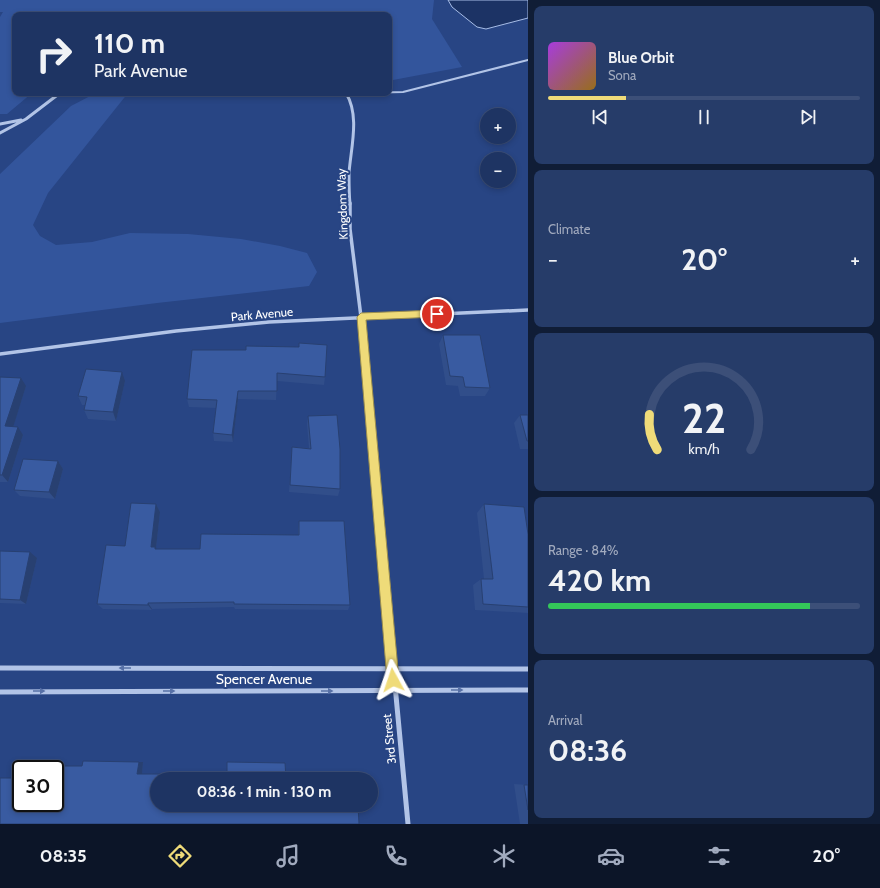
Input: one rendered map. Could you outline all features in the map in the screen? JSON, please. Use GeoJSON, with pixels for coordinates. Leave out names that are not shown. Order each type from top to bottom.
{"type":"FeatureCollection","features":[{"type":"Feature","properties":{"kind":"street"},"geometry":{"type":"LineString","coordinates":[[0,133],[26,119],[56,96]]}},
{"type":"Feature","properties":{"kind":"street","name":"Kingdom Way"},"geometry":{"type":"LineString","coordinates":[[348,96],[352,101],[354,119],[349,174],[350,229],[361,317]]}},
{"type":"Feature","properties":{"kind":"street"},"geometry":{"type":"LineString","coordinates":[[0,124],[26,119]]}},
{"type":"Feature","properties":{"kind":"street","name":"Park Avenue"},"geometry":{"type":"LineString","coordinates":[[0,354],[176,331],[269,322],[528,310]]}},
{"type":"Feature","properties":{"kind":"street","name":"3rd Street"},"geometry":{"type":"LineString","coordinates":[[361,317],[392,669],[408,824]]}},
{"type":"Feature","properties":{"kind":"street","name":"Spencer Avenue"},"geometry":{"type":"LineString","coordinates":[[0,668],[528,668]]}},
{"type":"Feature","properties":{"kind":"street","name":"Spencer Avenue"},"geometry":{"type":"LineString","coordinates":[[0,692],[528,690]]}},
{"type":"Feature","properties":{"kind":"lane"},"geometry":{"type":"LineString","coordinates":[[392,93],[403,92],[528,60]]}},
{"type":"Feature","properties":{"kind":"shaded area"},"geometry":{"type":"Polygon","coordinates":[[[0,0],[434,0],[432,19],[462,67],[392,80],[392,12],[12,12],[12,96],[28,96],[7,114],[0,114],[0,17],[3,12],[0,12],[0,0]]]}},
{"type":"Feature","properties":{"kind":"shaded area"},"geometry":{"type":"Polygon","coordinates":[[[448,0],[528,0],[528,18],[486,29],[477,27],[452,7],[448,0]]]}},
{"type":"Feature","properties":{"kind":"shaded area"},"geometry":{"type":"Polygon","coordinates":[[[90,96],[126,96],[48,193],[33,225],[40,236],[56,245],[92,242],[130,233],[188,234],[241,239],[280,246],[307,253],[317,272],[309,286],[0,323],[0,174],[71,106],[90,96]]]}},
{"type":"Feature","properties":{"kind":"building"},"geometry":{"type":"Polygon","coordinates":[[[443,335],[480,335],[490,388],[465,387],[463,377],[450,376],[443,335]]]}},
{"type":"Feature","properties":{"kind":"building"},"geometry":{"type":"Polygon","coordinates":[[[299,343],[327,345],[325,377],[277,373],[277,391],[238,391],[232,435],[213,433],[217,400],[187,399],[192,350],[246,350],[246,346],[299,347],[299,343]]]}},
{"type":"Feature","properties":{"kind":"building"},"geometry":{"type":"Polygon","coordinates":[[[86,369],[122,372],[113,412],[84,410],[87,397],[78,396],[86,369]]]}},
{"type":"Feature","properties":{"kind":"building"},"geometry":{"type":"Polygon","coordinates":[[[0,377],[21,378],[5,426],[18,427],[2,475],[0,475],[0,377]]]}},
{"type":"Feature","properties":{"kind":"building"},"geometry":{"type":"Polygon","coordinates":[[[337,415],[340,449],[340,489],[290,485],[292,447],[311,449],[308,416],[337,415]]]}},
{"type":"Feature","properties":{"kind":"building"},"geometry":{"type":"Polygon","coordinates":[[[520,415],[528,415],[528,441],[527,441],[520,415]]]}},
{"type":"Feature","properties":{"kind":"building"},"geometry":{"type":"Polygon","coordinates":[[[23,459],[58,461],[49,492],[14,490],[23,459]]]}},
{"type":"Feature","properties":{"kind":"building"},"geometry":{"type":"Polygon","coordinates":[[[131,503],[156,504],[151,547],[155,547],[155,549],[200,549],[201,534],[299,535],[299,521],[344,521],[350,605],[234,604],[234,602],[148,603],[148,605],[97,604],[106,545],[125,546],[131,503]]]}},
{"type":"Feature","properties":{"kind":"building"},"geometry":{"type":"Polygon","coordinates":[[[484,504],[524,507],[528,534],[528,607],[483,604],[481,579],[493,579],[484,504]]]}},
{"type":"Feature","properties":{"kind":"building"},"geometry":{"type":"Polygon","coordinates":[[[0,551],[30,552],[20,600],[0,599],[0,551]]]}},
{"type":"Feature","properties":{"kind":"building"},"geometry":{"type":"Polygon","coordinates":[[[83,761],[139,762],[137,774],[150,774],[150,812],[358,812],[359,824],[0,824],[0,778],[12,778],[12,812],[64,812],[64,766],[82,766],[83,761]]]}},
{"type":"Feature","properties":{"kind":"building"},"geometry":{"type":"Polygon","coordinates":[[[227,762],[285,763],[286,772],[227,772],[227,762]]]}},
{"type":"Feature","properties":{"kind":"building"},"geometry":{"type":"Polygon","coordinates":[[[524,785],[528,785],[528,810],[524,785]]]}},
{"type":"Feature","properties":{"kind":"route"},"geometry":{"type":"LineString","coordinates":[[393,680],[361,317],[437,314]]}}]}
